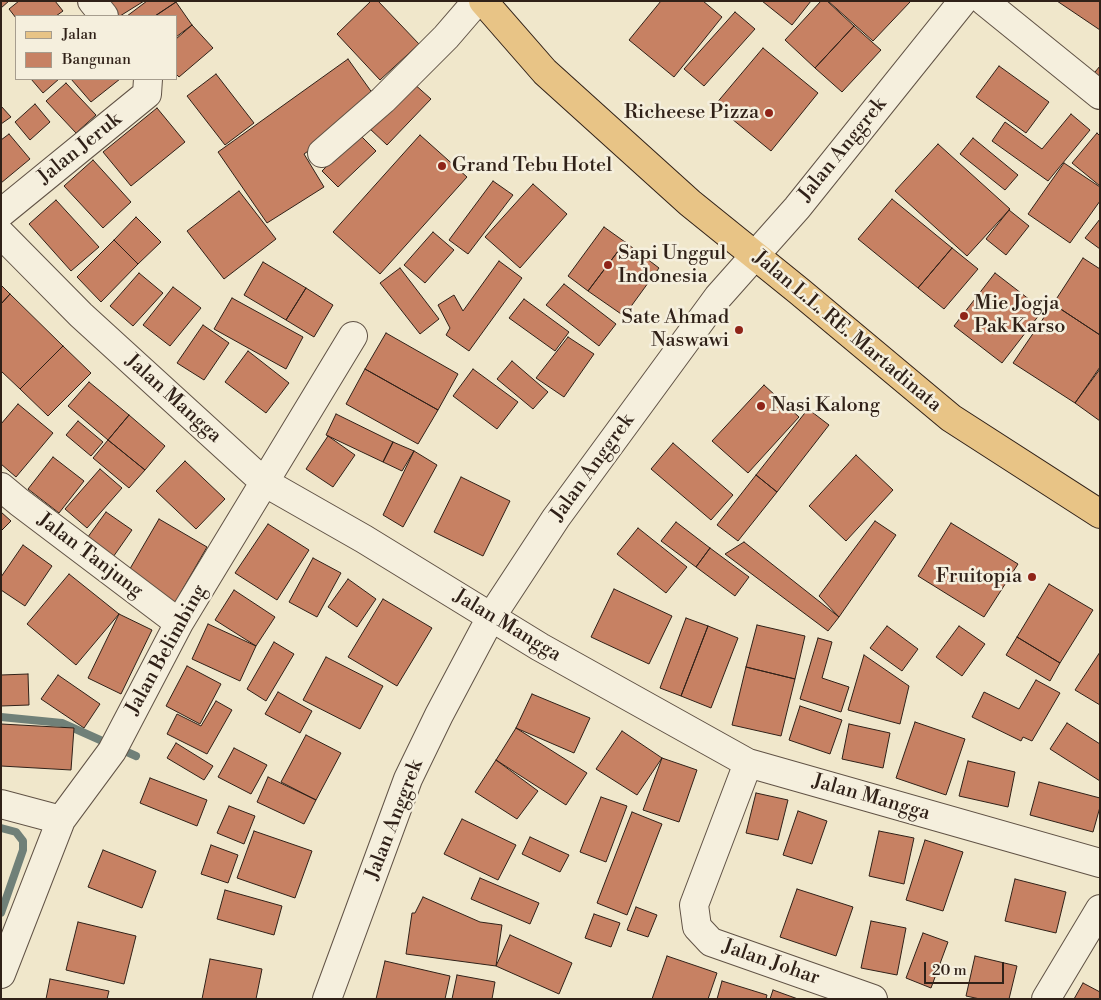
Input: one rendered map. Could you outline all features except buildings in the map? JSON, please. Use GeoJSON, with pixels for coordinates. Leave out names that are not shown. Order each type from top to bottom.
{"type":"FeatureCollection","features":[{"type":"Feature","properties":{"kind":"main road","name":"Jalan L.L. RE. Martadinata"},"geometry":{"type":"LineString","coordinates":[[483,1],[545,72],[690,203],[951,418],[1100,514]]}},
{"type":"Feature","properties":{"kind":"street"},"geometry":{"type":"LineString","coordinates":[[92,1],[103,15]]}},
{"type":"Feature","properties":{"kind":"street"},"geometry":{"type":"LineString","coordinates":[[322,153],[383,100],[446,37],[477,1]]}},
{"type":"Feature","properties":{"kind":"street","name":"Jalan Anggrek"},"geometry":{"type":"LineString","coordinates":[[327,999],[408,779],[439,715],[491,617],[562,510],[718,297],[797,208],[963,1]]}},
{"type":"Feature","properties":{"kind":"street"},"geometry":{"type":"LineString","coordinates":[[984,1],[1100,95]]}},
{"type":"Feature","properties":{"kind":"street","name":"Jalan Jeruk"},"geometry":{"type":"LineString","coordinates":[[1,213],[147,94],[148,80]]}},
{"type":"Feature","properties":{"kind":"street","name":"Jalan Mangga"},"geometry":{"type":"LineString","coordinates":[[1,234],[81,315],[264,482],[364,539],[540,647],[748,762],[1100,864]]}},
{"type":"Feature","properties":{"kind":"street","name":"Jalan Belimbing"},"geometry":{"type":"LineString","coordinates":[[1,974],[61,820],[117,742],[179,623],[353,336]]}},
{"type":"Feature","properties":{"kind":"street","name":"Jalan Tanjung"},"geometry":{"type":"LineString","coordinates":[[1,487],[179,623]]}},
{"type":"Feature","properties":{"kind":"street","name":"Jalan Johar"},"geometry":{"type":"LineString","coordinates":[[748,762],[694,905],[697,927],[711,942],[873,999]]}},
{"type":"Feature","properties":{"kind":"street"},"geometry":{"type":"LineString","coordinates":[[1,804],[61,820]]}},
{"type":"Feature","properties":{"kind":"street"},"geometry":{"type":"LineString","coordinates":[[1046,999],[1100,909]]}},
{"type":"Feature","properties":{"kind":"waterway"},"geometry":{"type":"LineString","coordinates":[[1,717],[62,723],[136,756]]}},
{"type":"Feature","properties":{"kind":"waterway"},"geometry":{"type":"LineString","coordinates":[[1,828],[16,832],[23,841],[23,850],[1,913]]}},
{"type":"Feature","properties":{"kind":"place","name":"Richeese Pizza"},"geometry":{"type":"Point","coordinates":[769,113]}},
{"type":"Feature","properties":{"kind":"place","name":"Grand Tebu Hotel"},"geometry":{"type":"Point","coordinates":[442,166]}},
{"type":"Feature","properties":{"kind":"place","name":"Sapi Unggul Indonesia"},"geometry":{"type":"Point","coordinates":[608,265]}},
{"type":"Feature","properties":{"kind":"place","name":"Mie Jogja Pak Karso"},"geometry":{"type":"Point","coordinates":[964,316]}},
{"type":"Feature","properties":{"kind":"place","name":"Sate Ahmad Naswawi"},"geometry":{"type":"Point","coordinates":[739,330]}},
{"type":"Feature","properties":{"kind":"place","name":"Nasi Kalong"},"geometry":{"type":"Point","coordinates":[761,406]}},
{"type":"Feature","properties":{"kind":"place","name":"Fruitopia"},"geometry":{"type":"Point","coordinates":[1032,577]}}]}
